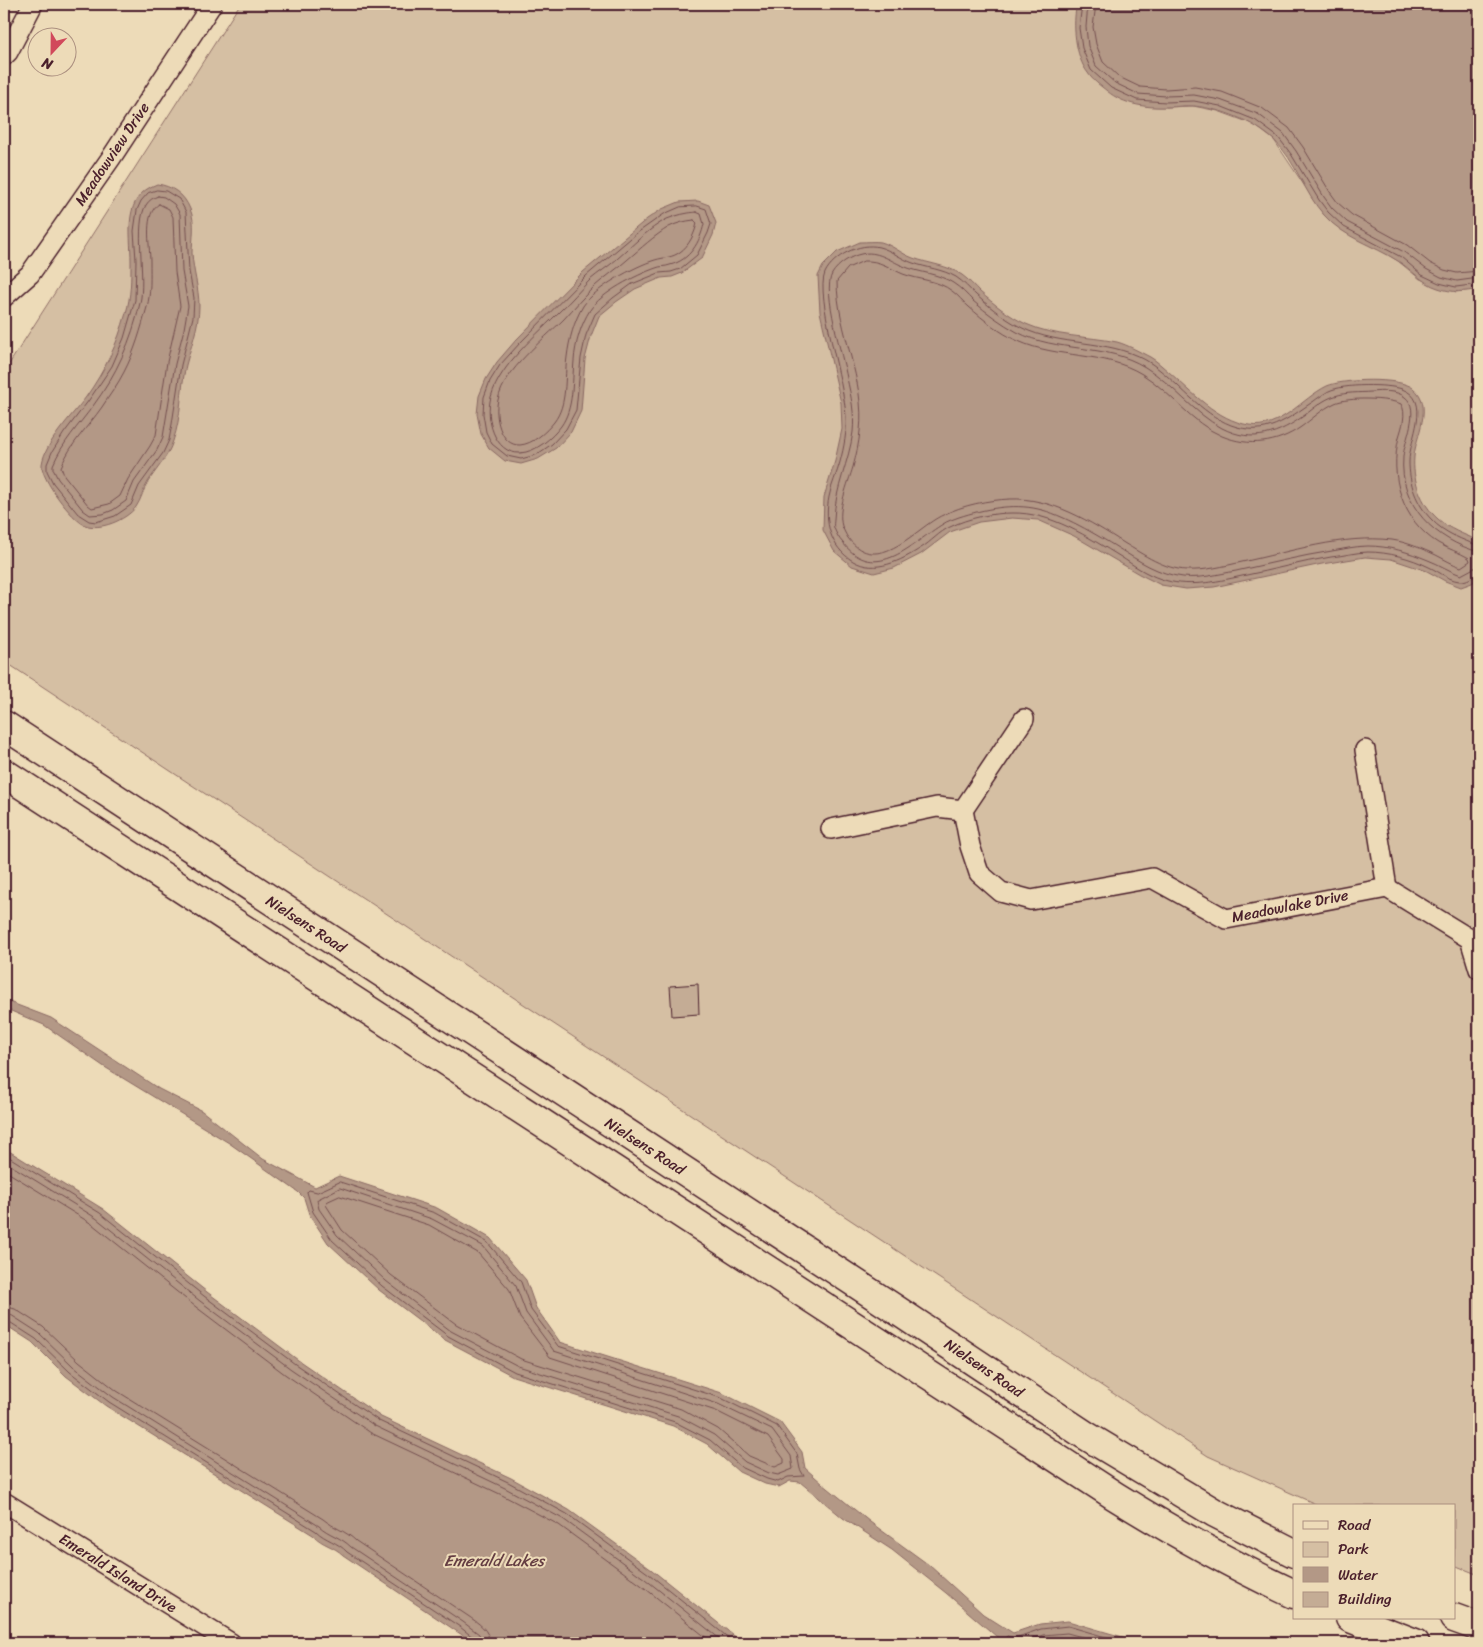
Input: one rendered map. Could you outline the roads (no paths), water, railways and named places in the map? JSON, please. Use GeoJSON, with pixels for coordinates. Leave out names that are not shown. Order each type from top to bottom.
{"type":"FeatureCollection","features":[{"type":"Feature","properties":{"kind":"main road","name":"Nielsens Road"},"geometry":{"type":"LineString","coordinates":[[4,725],[1085,1435],[1215,1514],[1293,1553]]}},
{"type":"Feature","properties":{"kind":"main road"},"geometry":{"type":"LineString","coordinates":[[4,773],[1115,1496],[1243,1570],[1293,1594]]}},
{"type":"Feature","properties":{"kind":"main road"},"geometry":{"type":"LineString","coordinates":[[1456,1619],[1479,1627]]}},
{"type":"Feature","properties":{"kind":"main road"},"geometry":{"type":"LineString","coordinates":[[1355,1620],[1415,1643]]}},
{"type":"Feature","properties":{"kind":"street"},"geometry":{"type":"LineString","coordinates":[[4,56],[12,45],[33,4]]}},
{"type":"Feature","properties":{"kind":"street","name":"Meadowview Drive"},"geometry":{"type":"LineString","coordinates":[[4,297],[30,274],[111,158],[212,4]]}},
{"type":"Feature","properties":{"kind":"street"},"geometry":{"type":"LineString","coordinates":[[831,828],[937,807],[963,810],[1024,720]]}},
{"type":"Feature","properties":{"kind":"street"},"geometry":{"type":"LineString","coordinates":[[1365,750],[1387,888],[1470,939],[1479,969]]}},
{"type":"Feature","properties":{"kind":"street","name":"Meadowlake Drive"},"geometry":{"type":"LineString","coordinates":[[963,810],[970,846],[979,873],[1001,892],[1031,900],[1152,878],[1226,919],[1387,888]]}},
{"type":"Feature","properties":{"kind":"street","name":"Emerald Island Drive"},"geometry":{"type":"LineString","coordinates":[[4,1502],[232,1643]]}},
{"type":"Feature","properties":{"kind":"water"},"geometry":{"type":"Polygon","coordinates":[[[1077,4],[1479,4],[1479,289],[1453,291],[1432,286],[1398,261],[1340,230],[1317,206],[1282,148],[1257,127],[1237,117],[1215,110],[1191,106],[1144,106],[1121,100],[1114,96],[1092,78],[1080,58],[1075,30],[1077,4]]]}},
{"type":"Feature","properties":{"kind":"water"},"geometry":{"type":"Polygon","coordinates":[[[157,184],[168,187],[181,195],[192,214],[192,253],[199,299],[198,321],[184,374],[176,432],[171,447],[148,482],[138,504],[132,512],[119,520],[98,527],[85,525],[79,522],[58,498],[46,479],[42,464],[48,447],[93,387],[105,367],[119,336],[130,294],[130,227],[133,206],[138,197],[157,184]]]}},
{"type":"Feature","properties":{"kind":"water"},"geometry":{"type":"Polygon","coordinates":[[[698,201],[709,205],[716,223],[713,235],[702,258],[682,273],[672,277],[661,278],[635,289],[599,316],[585,359],[581,411],[571,432],[556,448],[538,459],[521,464],[505,461],[489,448],[481,434],[477,414],[479,396],[486,379],[497,362],[583,272],[647,219],[662,209],[679,202],[698,201]]]}},
{"type":"Feature","properties":{"kind":"water"},"geometry":{"type":"Polygon","coordinates":[[[860,242],[881,242],[913,258],[956,272],[967,279],[996,305],[1026,324],[1060,334],[1117,342],[1134,349],[1155,360],[1206,404],[1237,422],[1249,425],[1271,423],[1290,412],[1318,391],[1335,384],[1371,380],[1406,384],[1413,388],[1423,403],[1422,421],[1414,457],[1416,482],[1422,499],[1442,523],[1477,540],[1479,543],[1479,578],[1461,587],[1427,571],[1391,559],[1365,557],[1322,564],[1214,587],[1186,589],[1161,585],[1074,536],[1038,520],[1012,518],[979,522],[950,532],[921,554],[894,568],[874,573],[852,566],[834,551],[823,530],[824,497],[842,429],[841,403],[820,312],[818,276],[823,266],[837,252],[860,242]]]}},
{"type":"Feature","properties":{"kind":"water"},"geometry":{"type":"Polygon","coordinates":[[[4,1000],[51,1018],[159,1089],[202,1111],[263,1159],[315,1187],[339,1176],[437,1208],[490,1238],[526,1280],[536,1308],[560,1342],[722,1393],[780,1422],[802,1452],[805,1468],[870,1522],[929,1565],[983,1614],[1013,1633],[1040,1624],[1068,1621],[1143,1643],[1004,1643],[892,1550],[843,1518],[800,1482],[790,1481],[779,1487],[765,1484],[739,1472],[707,1444],[673,1426],[513,1376],[445,1340],[379,1290],[328,1243],[309,1214],[304,1198],[298,1192],[229,1143],[103,1066],[44,1025],[4,1008],[4,1000]]]}},
{"type":"Feature","properties":{"kind":"water","name":"Emerald Lakes"},"geometry":{"type":"Polygon","coordinates":[[[4,1148],[103,1209],[207,1292],[298,1360],[381,1417],[511,1478],[569,1510],[652,1570],[743,1643],[474,1643],[336,1549],[320,1541],[106,1406],[66,1376],[32,1342],[4,1324],[4,1148]]]}}]}
